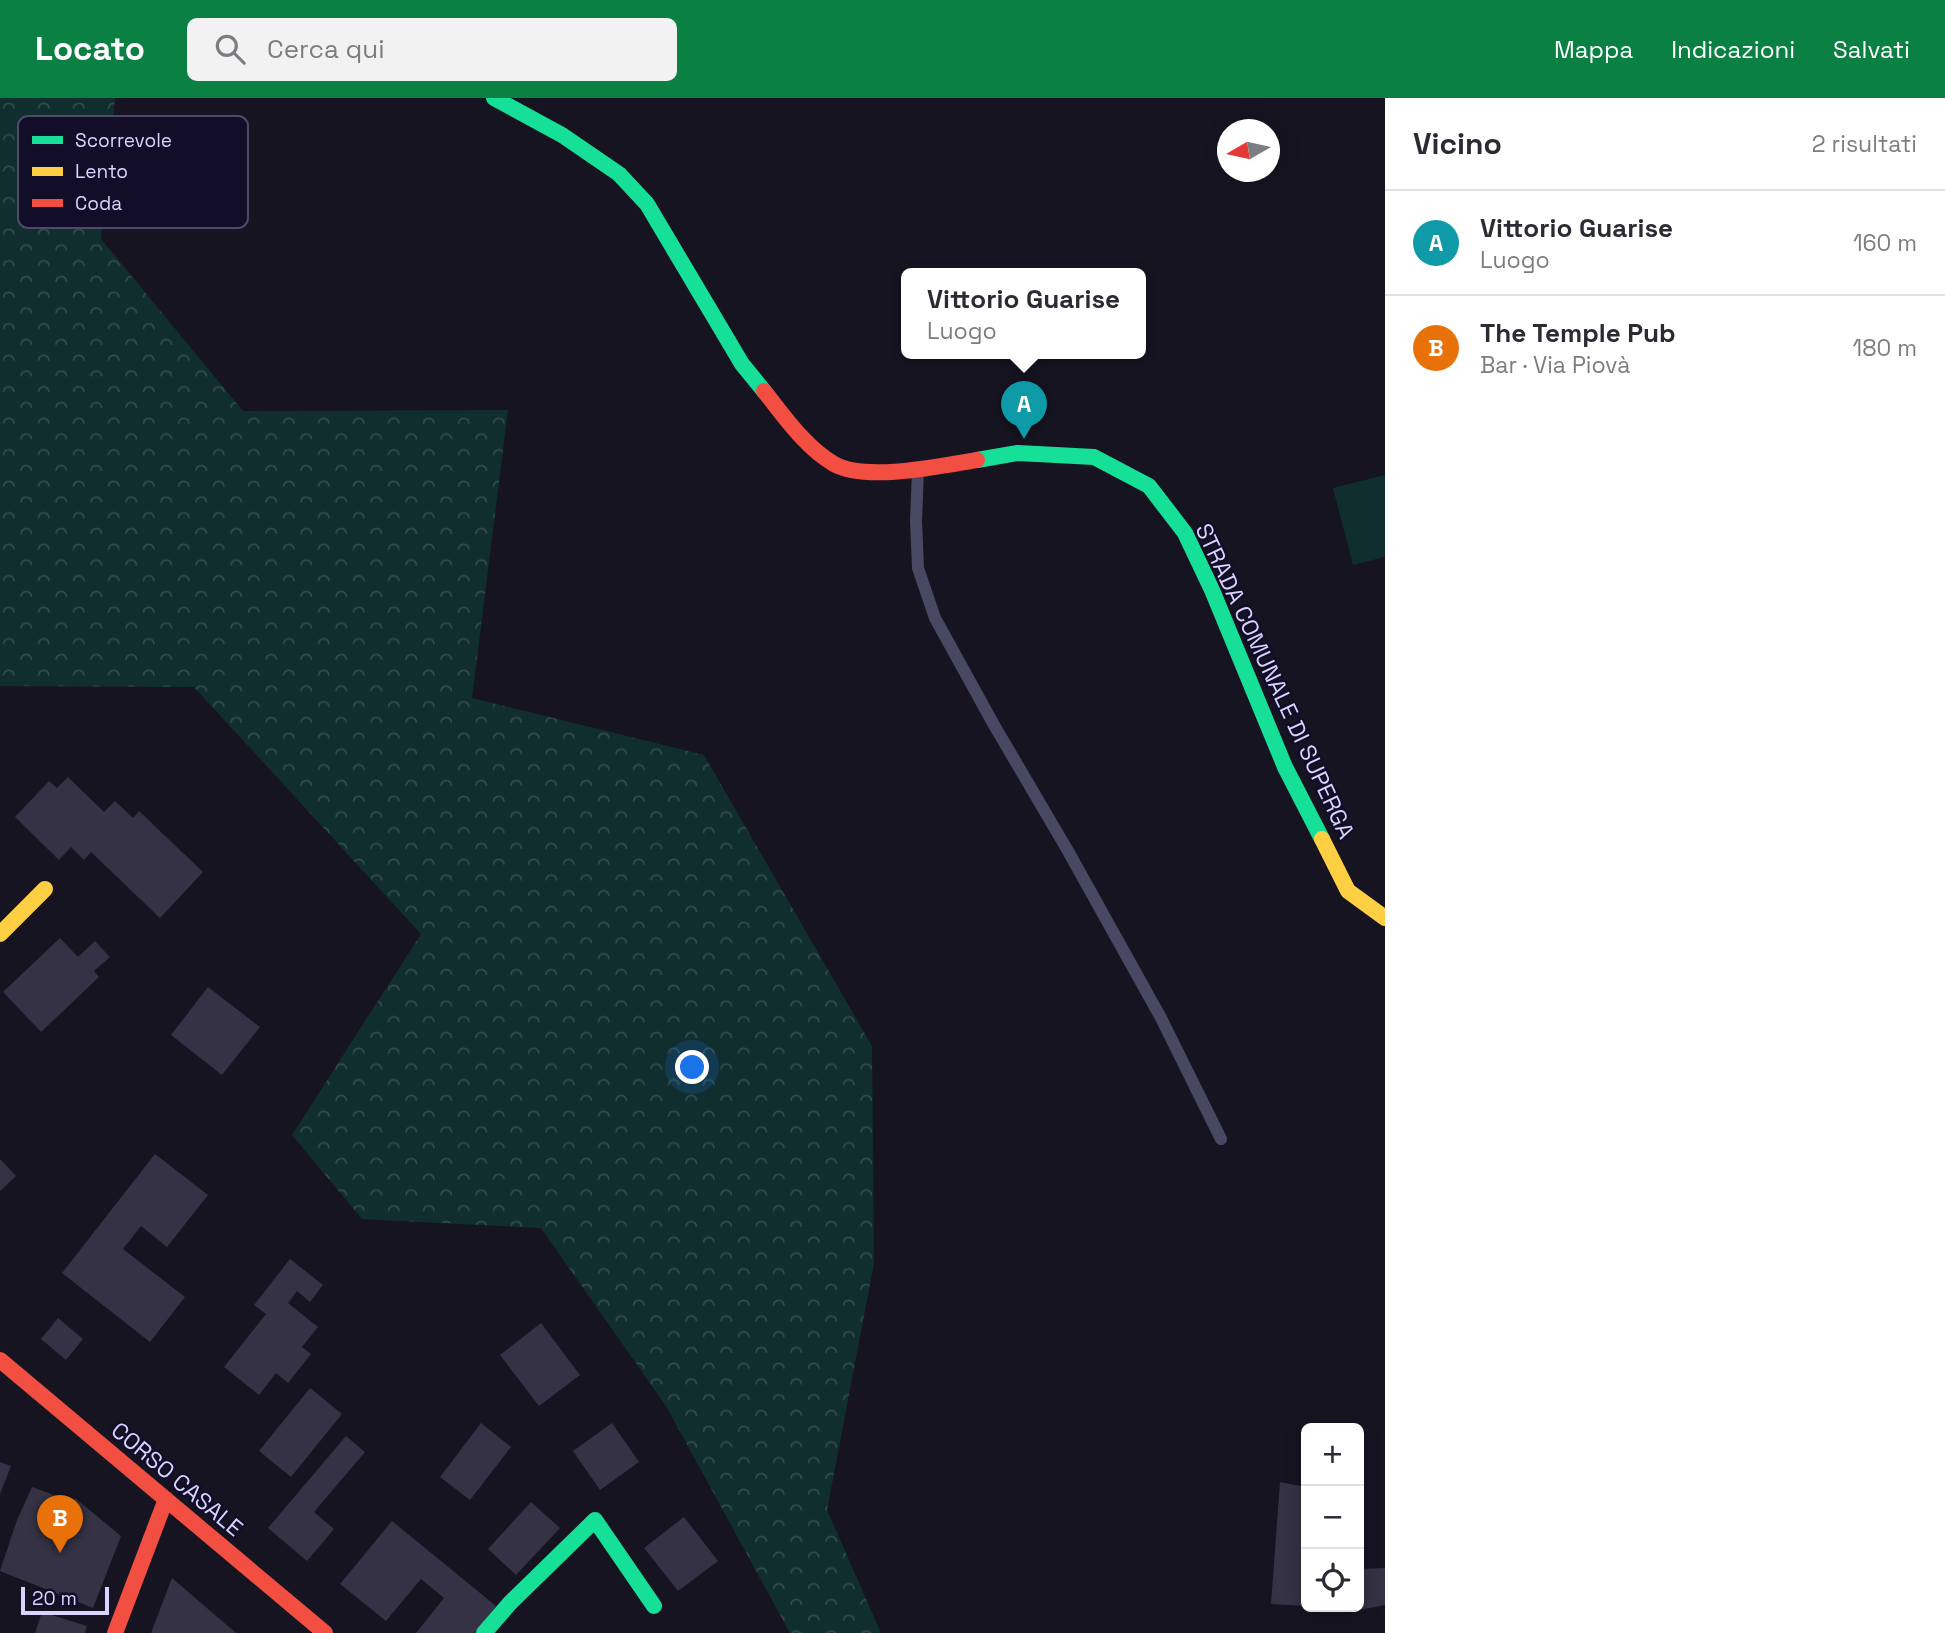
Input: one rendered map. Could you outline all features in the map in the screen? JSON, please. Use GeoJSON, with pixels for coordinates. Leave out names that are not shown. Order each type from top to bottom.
{"type":"FeatureCollection","features":[{"type":"Feature","properties":{"kind":"street","name":"STRADA COMUNALE DI SUPERGA"},"geometry":{"type":"LineString","coordinates":[[494,98],[562,135],[619,174],[647,204],[742,364],[802,438],[835,464],[867,472],[918,470],[1018,453],[1094,457],[1149,486],[1185,533],[1212,590],[1285,768],[1348,891],[1385,918]]}},
{"type":"Feature","properties":{"kind":"street"},"geometry":{"type":"LineString","coordinates":[[0,934],[45,889]]}},
{"type":"Feature","properties":{"kind":"street","name":"CORSO CASALE"},"geometry":{"type":"LineString","coordinates":[[0,1360],[325,1633]]}},
{"type":"Feature","properties":{"kind":"street"},"geometry":{"type":"LineString","coordinates":[[115,1633],[166,1499]]}},
{"type":"Feature","properties":{"kind":"street"},"geometry":{"type":"LineString","coordinates":[[484,1633],[510,1603],[595,1520],[654,1606]]}},
{"type":"Feature","properties":{"kind":"lane"},"geometry":{"type":"LineString","coordinates":[[918,470],[918,568],[935,618],[1154,1006],[1221,1139]]}},
{"type":"Feature","properties":{"kind":"green space"},"geometry":{"type":"Polygon","coordinates":[[[0,98],[115,98],[113,116],[18,116],[18,228],[102,228],[101,239],[243,411],[508,410],[472,698],[704,755],[872,1046],[874,1263],[827,1510],[881,1633],[790,1633],[666,1406],[541,1228],[362,1219],[292,1135],[421,934],[194,687],[0,686],[0,98]]]}},
{"type":"Feature","properties":{"kind":"green space"},"geometry":{"type":"Polygon","coordinates":[[[1385,475],[1385,557],[1353,565],[1333,488],[1385,475]]]}},
{"type":"Feature","properties":{"kind":"building"},"geometry":{"type":"Polygon","coordinates":[[[68,777],[104,812],[115,801],[133,818],[139,811],[203,872],[160,918],[91,852],[84,860],[71,847],[59,860],[15,817],[49,781],[57,788],[68,777]]]}},
{"type":"Feature","properties":{"kind":"building"},"geometry":{"type":"Polygon","coordinates":[[[60,938],[78,957],[95,941],[110,957],[94,971],[99,977],[41,1032],[3,992],[60,938]]]}},
{"type":"Feature","properties":{"kind":"building"},"geometry":{"type":"Polygon","coordinates":[[[208,987],[260,1027],[222,1075],[171,1035],[208,987]]]}},
{"type":"Feature","properties":{"kind":"building"},"geometry":{"type":"Polygon","coordinates":[[[155,1154],[208,1195],[167,1247],[141,1226],[123,1249],[185,1297],[150,1342],[62,1273],[155,1154]]]}},
{"type":"Feature","properties":{"kind":"building"},"geometry":{"type":"Polygon","coordinates":[[[0,1159],[16,1176],[0,1191],[0,1159]]]}},
{"type":"Feature","properties":{"kind":"building"},"geometry":{"type":"Polygon","coordinates":[[[290,1259],[323,1285],[310,1302],[297,1291],[288,1303],[318,1327],[302,1347],[311,1354],[288,1383],[276,1373],[259,1395],[224,1367],[266,1314],[254,1305],[290,1259]]]}},
{"type":"Feature","properties":{"kind":"building"},"geometry":{"type":"Polygon","coordinates":[[[58,1318],[83,1339],[66,1360],[41,1339],[58,1318]]]}},
{"type":"Feature","properties":{"kind":"building"},"geometry":{"type":"Polygon","coordinates":[[[541,1323],[580,1375],[539,1406],[500,1355],[541,1323]]]}},
{"type":"Feature","properties":{"kind":"building"},"geometry":{"type":"Polygon","coordinates":[[[310,1388],[342,1414],[291,1477],[259,1451],[310,1388]]]}},
{"type":"Feature","properties":{"kind":"building"},"geometry":{"type":"Polygon","coordinates":[[[481,1423],[511,1447],[470,1500],[440,1477],[481,1423]]]}},
{"type":"Feature","properties":{"kind":"building"},"geometry":{"type":"Polygon","coordinates":[[[612,1423],[639,1462],[600,1490],[573,1451],[612,1423]]]}},
{"type":"Feature","properties":{"kind":"building"},"geometry":{"type":"Polygon","coordinates":[[[346,1436],[365,1452],[314,1512],[334,1529],[307,1561],[268,1528],[346,1436]]]}},
{"type":"Feature","properties":{"kind":"building"},"geometry":{"type":"Polygon","coordinates":[[[0,1462],[11,1466],[0,1494],[0,1462]]]}},
{"type":"Feature","properties":{"kind":"building"},"geometry":{"type":"Polygon","coordinates":[[[1280,1482],[1301,1486],[1301,1606],[1271,1604],[1280,1482]]]}},
{"type":"Feature","properties":{"kind":"building"},"geometry":{"type":"Polygon","coordinates":[[[32,1487],[73,1502],[75,1498],[121,1536],[93,1608],[0,1571],[17,1520],[32,1487]]]}},
{"type":"Feature","properties":{"kind":"building"},"geometry":{"type":"Polygon","coordinates":[[[531,1502],[560,1528],[516,1575],[488,1549],[531,1502]]]}},
{"type":"Feature","properties":{"kind":"building"},"geometry":{"type":"Polygon","coordinates":[[[684,1517],[718,1561],[678,1591],[644,1548],[684,1517]]]}},
{"type":"Feature","properties":{"kind":"building"},"geometry":{"type":"Polygon","coordinates":[[[392,1521],[496,1606],[475,1633],[416,1633],[444,1598],[421,1579],[386,1621],[340,1584],[392,1521]]]}},
{"type":"Feature","properties":{"kind":"building"},"geometry":{"type":"Polygon","coordinates":[[[1385,1568],[1385,1605],[1364,1609],[1364,1569],[1385,1568]]]}},
{"type":"Feature","properties":{"kind":"building"},"geometry":{"type":"Polygon","coordinates":[[[172,1578],[236,1633],[151,1633],[172,1578]]]}},
{"type":"Feature","properties":{"kind":"building"},"geometry":{"type":"Polygon","coordinates":[[[42,1612],[87,1626],[85,1633],[35,1633],[42,1612]]]}},
{"type":"Feature","properties":{"kind":"traffic: fast"},"geometry":{"type":"LineString","coordinates":[[494,98],[562,135],[619,174],[647,204],[742,364],[764,391]]}},
{"type":"Feature","properties":{"kind":"traffic: fast"},"geometry":{"type":"LineString","coordinates":[[977,460],[1018,453],[1094,457],[1149,486],[1185,533],[1212,590],[1285,767],[1322,839]]}},
{"type":"Feature","properties":{"kind":"traffic: fast"},"geometry":{"type":"LineString","coordinates":[[484,1633],[510,1603],[595,1520],[654,1606]]}},
{"type":"Feature","properties":{"kind":"traffic: slow"},"geometry":{"type":"LineString","coordinates":[[1322,839],[1348,891],[1385,918]]}},
{"type":"Feature","properties":{"kind":"traffic: slow"},"geometry":{"type":"LineString","coordinates":[[0,934],[45,889]]}},
{"type":"Feature","properties":{"kind":"traffic: jam"},"geometry":{"type":"LineString","coordinates":[[764,391],[814,449],[834,464],[848,469],[865,472],[904,471],[977,460]]}},
{"type":"Feature","properties":{"kind":"traffic: jam"},"geometry":{"type":"LineString","coordinates":[[0,1360],[325,1633]]}},
{"type":"Feature","properties":{"kind":"traffic: jam"},"geometry":{"type":"LineString","coordinates":[[115,1633],[166,1499]]}},
{"type":"Feature","properties":{"kind":"place","name":"Vittorio Guarise"},"geometry":{"type":"Point","coordinates":[1024,439]}},
{"type":"Feature","properties":{"kind":"place","name":"The Temple Pub"},"geometry":{"type":"Point","coordinates":[60,1553]}}]}
